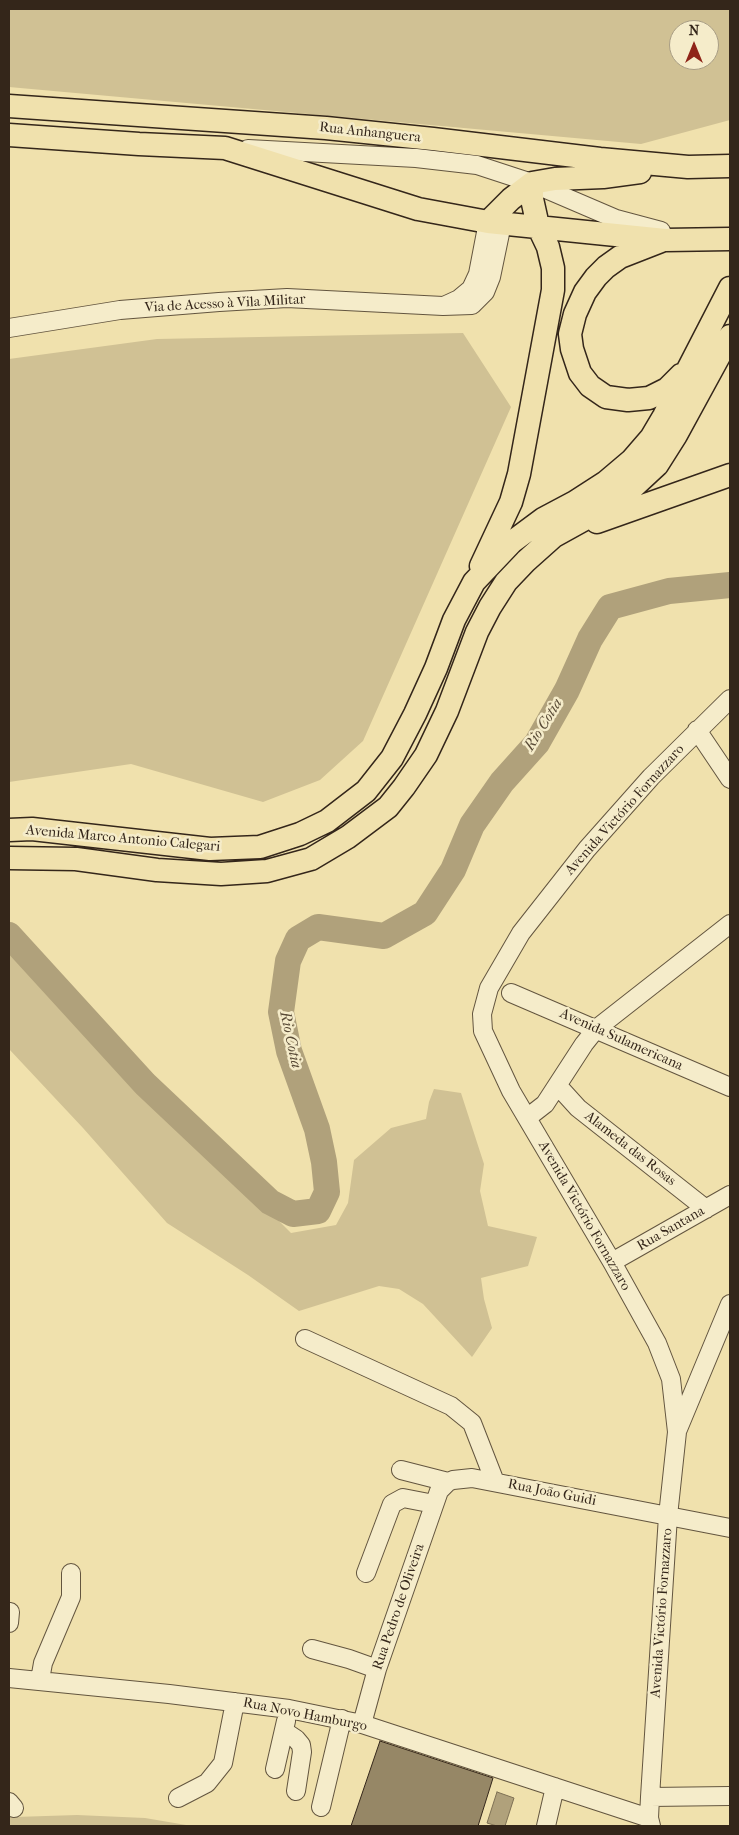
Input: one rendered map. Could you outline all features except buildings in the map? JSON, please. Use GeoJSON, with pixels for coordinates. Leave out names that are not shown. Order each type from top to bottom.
{"type":"FeatureCollection","features":[{"type":"Feature","properties":{"kind":"main road","name":"Rua Anhanguera"},"geometry":{"type":"LineString","coordinates":[[9,106],[326,128],[688,167],[730,166]]}},
{"type":"Feature","properties":{"kind":"main road"},"geometry":{"type":"LineString","coordinates":[[9,135],[225,148],[418,208],[495,223],[664,240],[718,239]]}},
{"type":"Feature","properties":{"kind":"main road"},"geometry":{"type":"LineString","coordinates":[[495,223],[511,199],[532,183],[555,179],[603,177],[688,167],[730,154]]}},
{"type":"Feature","properties":{"kind":"main road"},"geometry":{"type":"LineString","coordinates":[[474,582],[507,510],[519,474],[553,290],[553,268],[548,247],[538,226],[532,199],[532,183]]}},
{"type":"Feature","properties":{"kind":"main road"},"geometry":{"type":"LineString","coordinates":[[664,240],[620,258],[606,267],[596,277],[585,292],[575,314],[570,334],[572,349],[580,373],[590,386],[606,397],[628,400],[648,398],[666,389],[687,369]]}},
{"type":"Feature","properties":{"kind":"main road","name":"Avenida Marco Antonio Calegari"},"geometry":{"type":"LineString","coordinates":[[9,830],[32,829],[210,849],[260,847],[300,834],[327,821],[366,791],[392,758],[415,714],[454,620],[474,582],[512,542],[535,525],[606,482],[632,460],[651,438],[730,288]]}},
{"type":"Feature","properties":{"kind":"main road","name":"Avenida Marco Antonio Calegari"},"geometry":{"type":"LineString","coordinates":[[9,858],[76,859],[157,870],[221,874],[268,871],[311,858],[348,837],[388,807],[426,755],[447,712],[477,632],[506,582],[526,560],[554,536],[601,510],[629,491],[657,465],[676,435],[730,336]]}},
{"type":"Feature","properties":{"kind":"main road"},"geometry":{"type":"LineString","coordinates":[[554,536],[730,475]]}},
{"type":"Feature","properties":{"kind":"street"},"geometry":{"type":"LineString","coordinates":[[225,148],[455,162],[477,165],[532,183],[616,219],[645,228],[718,239]]}},
{"type":"Feature","properties":{"kind":"street","name":"Via de Acesso à Vila Militar"},"geometry":{"type":"LineString","coordinates":[[9,328],[120,310],[288,298],[443,306],[459,299],[471,289],[495,223]]}},
{"type":"Feature","properties":{"kind":"street","name":"Avenida Victório Fornazzaro"},"geometry":{"type":"LineString","coordinates":[[650,1822],[668,1516],[677,1432],[670,1379],[656,1343],[612,1262],[503,1074],[483,1031],[482,1014],[489,988],[521,934],[587,849],[651,777],[730,699]]}},
{"type":"Feature","properties":{"kind":"street"},"geometry":{"type":"LineString","coordinates":[[697,730],[730,779]]}},
{"type":"Feature","properties":{"kind":"street"},"geometry":{"type":"LineString","coordinates":[[527,1118],[545,1104],[596,1029],[730,924]]}},
{"type":"Feature","properties":{"kind":"street","name":"Avenida Sulamericana"},"geometry":{"type":"LineString","coordinates":[[511,993],[730,1087]]}},
{"type":"Feature","properties":{"kind":"street","name":"Alameda das Rosas"},"geometry":{"type":"LineString","coordinates":[[558,1086],[578,1108],[706,1208]]}},
{"type":"Feature","properties":{"kind":"street","name":"Rua Santana"},"geometry":{"type":"LineString","coordinates":[[612,1262],[730,1195]]}},
{"type":"Feature","properties":{"kind":"street"},"geometry":{"type":"LineString","coordinates":[[677,1432],[730,1304]]}},
{"type":"Feature","properties":{"kind":"street"},"geometry":{"type":"LineString","coordinates":[[305,1339],[451,1406],[472,1423],[495,1482]]}},
{"type":"Feature","properties":{"kind":"street"},"geometry":{"type":"LineString","coordinates":[[401,1470],[440,1492]]}},
{"type":"Feature","properties":{"kind":"street","name":"Rua João Guidi"},"geometry":{"type":"LineString","coordinates":[[440,1492],[453,1480],[472,1478],[730,1528]]}},
{"type":"Feature","properties":{"kind":"street"},"geometry":{"type":"LineString","coordinates":[[366,1573],[392,1504],[403,1498],[440,1492]]}},
{"type":"Feature","properties":{"kind":"street","name":"Rua Pedro de Oliveira"},"geometry":{"type":"LineString","coordinates":[[362,1724],[377,1669],[440,1492]]}},
{"type":"Feature","properties":{"kind":"street"},"geometry":{"type":"LineString","coordinates":[[40,1680],[43,1663],[71,1597],[71,1573]]}},
{"type":"Feature","properties":{"kind":"street"},"geometry":{"type":"LineString","coordinates":[[312,1649],[377,1669]]}},
{"type":"Feature","properties":{"kind":"street","name":"Rua Novo Hamburgo"},"geometry":{"type":"LineString","coordinates":[[9,1678],[289,1708],[342,1719],[555,1787],[650,1822]]}},
{"type":"Feature","properties":{"kind":"street"},"geometry":{"type":"LineString","coordinates":[[178,1798],[208,1783],[224,1762],[235,1702]]}},
{"type":"Feature","properties":{"kind":"street"},"geometry":{"type":"LineString","coordinates":[[275,1769],[289,1708]]}},
{"type":"Feature","properties":{"kind":"street"},"geometry":{"type":"LineString","coordinates":[[321,1807],[342,1719]]}},
{"type":"Feature","properties":{"kind":"street"},"geometry":{"type":"LineString","coordinates":[[284,1731],[301,1745],[302,1752],[296,1790]]}},
{"type":"Feature","properties":{"kind":"street"},"geometry":{"type":"LineString","coordinates":[[546,1826],[555,1787]]}},
{"type":"Feature","properties":{"kind":"street"},"geometry":{"type":"LineString","coordinates":[[650,1797],[730,1796]]}},
{"type":"Feature","properties":{"kind":"shaded area"},"geometry":{"type":"Polygon","coordinates":[[[9,9],[730,9],[730,120],[641,144],[9,87],[9,9]]]}},
{"type":"Feature","properties":{"kind":"shaded area"},"geometry":{"type":"Polygon","coordinates":[[[463,333],[511,407],[363,741],[320,780],[263,802],[131,764],[9,782],[9,359],[157,339],[463,333]]]}},
{"type":"Feature","properties":{"kind":"shaded area"},"geometry":{"type":"Polygon","coordinates":[[[9,950],[291,1233],[336,1225],[348,1203],[354,1160],[391,1128],[426,1119],[434,1089],[461,1093],[484,1164],[480,1191],[488,1226],[537,1237],[528,1266],[481,1278],[484,1299],[492,1328],[472,1357],[423,1304],[399,1289],[379,1286],[299,1311],[248,1275],[167,1223],[83,1128],[9,1049],[9,950]]]}},
{"type":"Feature","properties":{"kind":"shaded area"},"geometry":{"type":"Polygon","coordinates":[[[497,1792],[514,1798],[505,1826],[487,1823],[497,1792]]]}},
{"type":"Feature","properties":{"kind":"shaded area"},"geometry":{"type":"Polygon","coordinates":[[[9,1812],[15,1817],[77,1815],[145,1818],[192,1826],[9,1826],[9,1812]]]}},
{"type":"Feature","properties":{"kind":"waterway","name":"Rio Cotia"},"geometry":{"type":"LineString","coordinates":[[9,935],[145,1084],[270,1202],[293,1214],[318,1211],[327,1192],[324,1162],[317,1129],[289,1051],[281,1012],[288,961],[298,939],[318,927],[384,936],[425,913],[453,870],[472,825],[502,782],[537,743],[567,690],[590,639],[610,607],[669,591],[730,585]]}}]}
